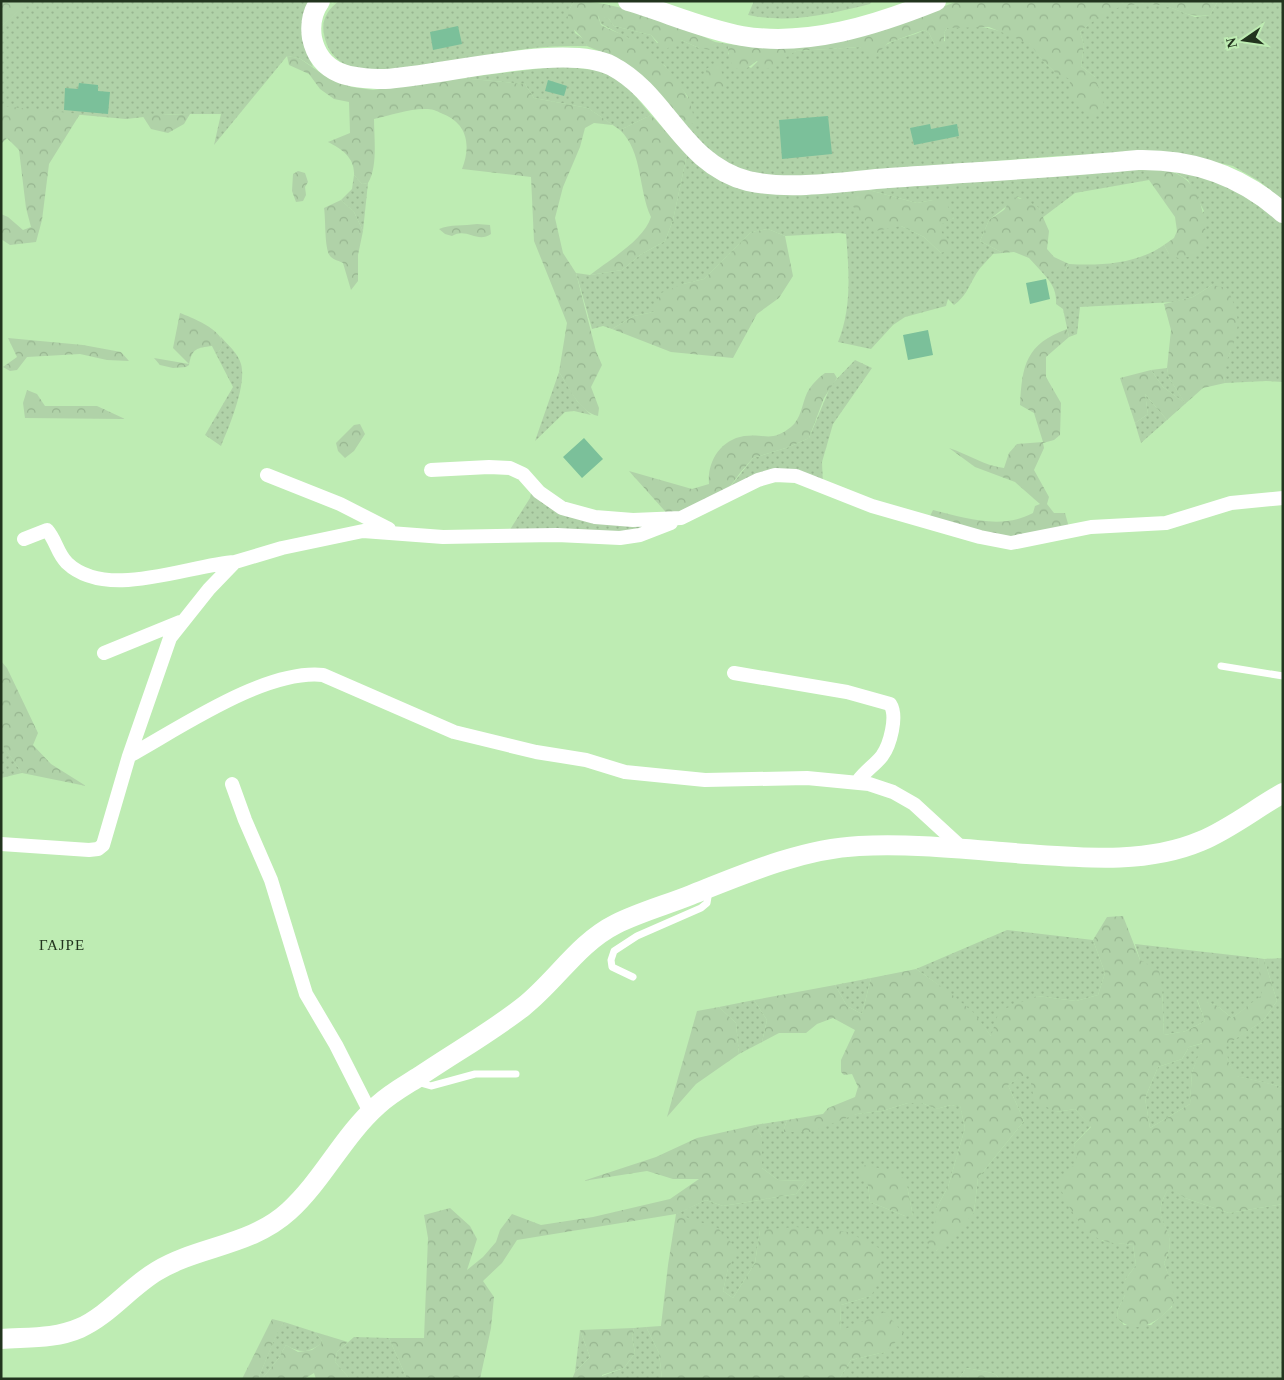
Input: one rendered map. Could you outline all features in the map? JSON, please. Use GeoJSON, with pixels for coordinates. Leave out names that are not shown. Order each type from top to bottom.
{"type":"FeatureCollection","features":[{"type":"Feature","properties":{"kind":"main road"},"geometry":{"type":"LineString","coordinates":[[320,1],[312,20],[313,42],[321,59],[336,72],[360,78],[401,78],[555,57],[595,60],[617,69],[643,91],[684,139],[705,160],[724,172],[751,182],[814,183],[1161,160],[1186,163],[1225,175],[1246,186],[1283,213]]}},
{"type":"Feature","properties":{"kind":"main road"},"geometry":{"type":"LineString","coordinates":[[628,1],[742,36],[777,39],[850,30],[936,1]]}},
{"type":"Feature","properties":{"kind":"main road"},"geometry":{"type":"LineString","coordinates":[[1,1339],[55,1336],[82,1327],[158,1270],[188,1257],[223,1247],[254,1234],[278,1220],[305,1195],[357,1125],[370,1112],[399,1088],[524,1006],[590,940],[614,925],[635,916],[709,888],[813,853],[857,846],[963,849],[1076,857],[1126,858],[1153,853],[1199,842],[1283,793]]}},
{"type":"Feature","properties":{"kind":"street"},"geometry":{"type":"LineString","coordinates":[[431,470],[489,466],[510,468],[523,474],[551,502],[570,512],[620,520],[681,518]]}},
{"type":"Feature","properties":{"kind":"street"},"geometry":{"type":"LineString","coordinates":[[267,475],[340,504],[397,533]]}},
{"type":"Feature","properties":{"kind":"street"},"geometry":{"type":"LineString","coordinates":[[24,539],[48,530],[65,560],[82,574],[99,578],[164,577],[207,565],[234,562],[282,548],[352,532],[374,530],[443,537],[557,535],[620,538],[650,532],[758,480],[782,475],[812,481],[863,503],[927,522],[980,537],[1011,542],[1091,527],[1166,523],[1215,506],[1283,498]]}},
{"type":"Feature","properties":{"kind":"street"},"geometry":{"type":"LineString","coordinates":[[1,844],[76,850],[94,850],[101,847],[109,830],[129,756],[166,649],[182,621],[234,562]]}},
{"type":"Feature","properties":{"kind":"street"},"geometry":{"type":"LineString","coordinates":[[104,653],[182,621]]}},
{"type":"Feature","properties":{"kind":"street"},"geometry":{"type":"LineString","coordinates":[[734,673],[847,692],[890,704],[894,719],[886,749],[880,758],[866,770],[858,782]]}},
{"type":"Feature","properties":{"kind":"street"},"geometry":{"type":"LineString","coordinates":[[129,756],[234,698],[292,676],[311,674],[333,679],[454,732],[536,752],[586,760],[625,772],[705,780],[792,778],[858,782],[882,788],[910,801],[963,849]]}},
{"type":"Feature","properties":{"kind":"street"},"geometry":{"type":"LineString","coordinates":[[232,784],[245,820],[271,880],[306,994],[336,1045],[370,1112]]}},
{"type":"Feature","properties":{"kind":"lane"},"geometry":{"type":"LineString","coordinates":[[1221,666],[1283,676]]}},
{"type":"Feature","properties":{"kind":"lane"},"geometry":{"type":"LineString","coordinates":[[633,976],[612,967],[614,951],[638,936],[701,908],[707,903],[709,888]]}},
{"type":"Feature","properties":{"kind":"lane"},"geometry":{"type":"LineString","coordinates":[[414,1079],[420,1084],[431,1086],[475,1074],[516,1074]]}},
{"type":"Feature","properties":{"kind":"green space"},"geometry":{"type":"Polygon","coordinates":[[[1,1],[25,1],[26,4],[1,27],[1,1]]]}},
{"type":"Feature","properties":{"kind":"green space"},"geometry":{"type":"Polygon","coordinates":[[[25,1],[309,1],[304,46],[313,67],[299,58],[287,56],[214,145],[221,114],[171,114],[126,119],[5,108],[1,106],[1,27],[25,4],[25,1]]]}},
{"type":"Feature","properties":{"kind":"green space"},"geometry":{"type":"Polygon","coordinates":[[[339,1],[574,1],[569,10],[575,33],[585,40],[587,46],[519,50],[432,66],[385,70],[365,69],[349,66],[339,61],[332,53],[325,39],[323,29],[325,20],[329,11],[339,1]]]}},
{"type":"Feature","properties":{"kind":"green space"},"geometry":{"type":"Polygon","coordinates":[[[574,1],[591,2],[627,9],[665,21],[715,42],[715,46],[711,50],[699,48],[681,40],[665,50],[651,35],[614,26],[609,19],[598,16],[601,25],[626,36],[662,63],[688,99],[693,112],[694,124],[679,122],[618,59],[587,46],[567,22],[569,10],[574,1]]]}},
{"type":"Feature","properties":{"kind":"green space"},"geometry":{"type":"Polygon","coordinates":[[[754,1],[872,1],[870,4],[809,17],[763,18],[748,15],[754,1]]]}},
{"type":"Feature","properties":{"kind":"green space"},"geometry":{"type":"Polygon","coordinates":[[[958,1],[1218,1],[1210,15],[1203,16],[1187,14],[1165,6],[1152,4],[1129,5],[1109,12],[1080,32],[1084,45],[1081,66],[1095,77],[1105,107],[1091,117],[1074,101],[1070,79],[1057,74],[1043,61],[1030,44],[989,27],[947,28],[944,33],[944,47],[941,49],[935,45],[929,33],[924,30],[888,43],[873,58],[860,47],[796,51],[767,69],[757,61],[743,71],[733,65],[729,57],[728,44],[746,46],[893,26],[958,1]]]}},
{"type":"Feature","properties":{"kind":"green space"},"geometry":{"type":"Polygon","coordinates":[[[1130,1],[1164,5],[1195,17],[1210,15],[1218,1],[1283,1],[1283,200],[1259,181],[1233,166],[1175,153],[1057,156],[798,177],[757,176],[720,162],[679,122],[688,97],[665,66],[630,39],[601,24],[598,15],[609,19],[614,26],[651,35],[657,43],[681,40],[699,48],[715,46],[715,42],[728,44],[728,54],[751,68],[758,61],[781,59],[796,51],[860,47],[877,54],[886,45],[924,30],[929,33],[935,45],[945,41],[944,33],[947,28],[968,26],[989,28],[1010,34],[1029,43],[1053,70],[1065,76],[1078,78],[1095,77],[1081,66],[1084,45],[1080,32],[1104,11],[1130,1]]]}},
{"type":"Feature","properties":{"kind":"green space"},"geometry":{"type":"Polygon","coordinates":[[[287,56],[299,58],[328,78],[352,87],[373,90],[460,78],[525,84],[534,98],[588,108],[613,125],[594,123],[585,128],[580,147],[563,187],[555,218],[563,253],[576,273],[596,351],[602,365],[591,387],[599,408],[598,416],[585,410],[559,372],[567,323],[534,241],[531,177],[462,169],[467,144],[458,124],[443,114],[421,109],[374,119],[375,152],[373,169],[368,183],[362,184],[354,175],[354,169],[347,155],[328,142],[350,133],[349,102],[334,99],[320,89],[309,74],[289,65],[287,56]]]}},
{"type":"Feature","properties":{"kind":"green space"},"geometry":{"type":"Polygon","coordinates":[[[561,66],[602,71],[626,85],[651,115],[620,130],[588,108],[534,98],[525,84],[460,78],[561,66]]]}},
{"type":"Feature","properties":{"kind":"green space"},"geometry":{"type":"Polygon","coordinates":[[[711,66],[719,66],[727,85],[718,90],[711,89],[706,80],[706,69],[711,66]]]}},
{"type":"Feature","properties":{"kind":"green space"},"geometry":{"type":"Polygon","coordinates":[[[1,106],[80,114],[49,164],[42,220],[36,242],[10,245],[1,239],[1,214],[8,217],[23,230],[31,227],[26,208],[19,150],[7,138],[1,144],[1,106]]]}},
{"type":"Feature","properties":{"kind":"green space"},"geometry":{"type":"Polygon","coordinates":[[[190,114],[184,124],[168,133],[151,129],[142,115],[190,114]]]}},
{"type":"Feature","properties":{"kind":"green space"},"geometry":{"type":"Polygon","coordinates":[[[651,115],[687,154],[673,220],[665,241],[640,255],[622,270],[590,275],[634,242],[651,217],[633,149],[620,130],[651,115]]]}},
{"type":"Feature","properties":{"kind":"green space"},"geometry":{"type":"Polygon","coordinates":[[[687,154],[714,177],[733,186],[1149,168],[1149,180],[1075,193],[1042,218],[1039,208],[1018,197],[989,220],[980,241],[1003,253],[993,254],[979,270],[961,298],[954,305],[948,299],[946,306],[905,317],[893,325],[871,349],[838,342],[846,316],[848,289],[846,234],[839,233],[785,236],[768,229],[751,232],[704,279],[683,284],[654,312],[634,316],[612,329],[603,326],[592,329],[576,273],[590,275],[622,270],[640,255],[665,241],[673,220],[687,154]],[[865,189],[901,226],[924,237],[941,253],[940,224],[954,218],[933,200],[917,203],[865,189]]]}},
{"type":"Feature","properties":{"kind":"green space"},"geometry":{"type":"Polygon","coordinates":[[[1149,168],[1178,174],[1188,181],[1195,190],[1203,214],[1207,243],[1196,256],[1178,258],[1169,254],[1164,245],[1174,238],[1177,231],[1175,217],[1149,180],[1149,168]]]}},
{"type":"Feature","properties":{"kind":"green space"},"geometry":{"type":"Polygon","coordinates":[[[1168,168],[1227,184],[1283,222],[1283,382],[1225,383],[1223,368],[1231,350],[1212,285],[1193,297],[1174,302],[1080,307],[1077,334],[1069,337],[1063,309],[1056,304],[1053,286],[1041,271],[1065,271],[1069,264],[1093,265],[1130,260],[1164,245],[1169,254],[1204,211],[1188,180],[1168,168]]]}},
{"type":"Feature","properties":{"kind":"green space"},"geometry":{"type":"Polygon","coordinates":[[[298,171],[305,173],[308,182],[305,187],[306,195],[303,201],[296,202],[292,191],[293,174],[298,171]]]}},
{"type":"Feature","properties":{"kind":"green space"},"geometry":{"type":"Polygon","coordinates":[[[354,175],[362,184],[368,183],[363,231],[354,212],[341,200],[352,189],[354,175]]]}},
{"type":"Feature","properties":{"kind":"green space"},"geometry":{"type":"Polygon","coordinates":[[[865,189],[917,203],[933,200],[945,201],[954,218],[940,225],[942,233],[950,241],[949,250],[941,253],[924,237],[901,226],[875,231],[848,201],[854,194],[865,189]]]}},
{"type":"Feature","properties":{"kind":"green space"},"geometry":{"type":"Polygon","coordinates":[[[1012,197],[1026,200],[1039,208],[1049,231],[1047,249],[1054,257],[1069,264],[1065,271],[1041,271],[1029,258],[1014,252],[1003,253],[980,241],[989,220],[1004,210],[1012,197]]]}},
{"type":"Feature","properties":{"kind":"green space"},"geometry":{"type":"Polygon","coordinates":[[[341,200],[354,212],[363,231],[358,255],[358,281],[351,290],[343,263],[331,257],[326,242],[324,208],[341,200]]]}},
{"type":"Feature","properties":{"kind":"green space"},"geometry":{"type":"Polygon","coordinates":[[[477,224],[490,225],[491,234],[486,237],[462,233],[452,236],[445,234],[439,229],[443,227],[477,224]]]}},
{"type":"Feature","properties":{"kind":"green space"},"geometry":{"type":"Polygon","coordinates":[[[768,229],[785,236],[793,276],[779,298],[757,314],[733,358],[671,352],[612,329],[634,316],[654,312],[661,293],[683,284],[704,279],[751,232],[768,229]]]}},
{"type":"Feature","properties":{"kind":"green space"},"geometry":{"type":"Polygon","coordinates":[[[1212,285],[1227,288],[1234,303],[1238,319],[1235,338],[1225,368],[1225,383],[1203,388],[1167,420],[1145,394],[1148,414],[1135,423],[1120,378],[1151,370],[1163,387],[1185,403],[1169,378],[1167,368],[1171,330],[1164,304],[1193,297],[1212,285]]]}},
{"type":"Feature","properties":{"kind":"green space"},"geometry":{"type":"Polygon","coordinates":[[[180,313],[212,329],[222,341],[222,347],[216,354],[212,346],[196,350],[192,355],[189,365],[186,367],[173,368],[160,365],[154,358],[189,364],[173,348],[180,313]]]}},
{"type":"Feature","properties":{"kind":"green space"},"geometry":{"type":"Polygon","coordinates":[[[1067,329],[1069,337],[1046,357],[1046,377],[1061,403],[1060,435],[1054,440],[1043,443],[1044,448],[1034,470],[1049,497],[1047,504],[1054,513],[1065,513],[1070,531],[1026,541],[927,522],[933,510],[983,521],[1009,521],[1033,513],[1035,506],[1040,504],[1015,482],[975,467],[949,448],[990,465],[1004,468],[1009,453],[1017,444],[1043,442],[1034,413],[1020,405],[1022,378],[1029,358],[1035,349],[1053,335],[1067,329]]]}},
{"type":"Feature","properties":{"kind":"green space"},"geometry":{"type":"Polygon","coordinates":[[[220,336],[238,356],[242,373],[242,383],[236,406],[221,446],[205,435],[233,387],[216,354],[222,346],[220,336]]]}},
{"type":"Feature","properties":{"kind":"green space"},"geometry":{"type":"Polygon","coordinates":[[[8,338],[83,345],[121,352],[129,361],[107,360],[80,354],[27,357],[17,370],[10,371],[3,367],[17,357],[8,338]]]}},
{"type":"Feature","properties":{"kind":"green space"},"geometry":{"type":"Polygon","coordinates":[[[855,360],[872,368],[833,424],[822,462],[823,485],[782,475],[720,500],[753,458],[789,447],[809,438],[831,385],[855,360]]]}},
{"type":"Feature","properties":{"kind":"green space"},"geometry":{"type":"Polygon","coordinates":[[[1167,368],[1169,378],[1186,404],[1163,387],[1151,370],[1167,368]]]}},
{"type":"Feature","properties":{"kind":"green space"},"geometry":{"type":"Polygon","coordinates":[[[559,372],[577,401],[591,415],[574,411],[565,412],[535,441],[559,372]]]}},
{"type":"Feature","properties":{"kind":"green space"},"geometry":{"type":"Polygon","coordinates":[[[825,373],[834,373],[837,378],[824,398],[809,438],[789,447],[753,458],[720,500],[672,519],[629,471],[692,489],[709,484],[710,468],[722,447],[736,438],[751,435],[778,435],[791,427],[799,416],[809,390],[825,373]]]}},
{"type":"Feature","properties":{"kind":"green space"},"geometry":{"type":"Polygon","coordinates":[[[27,390],[37,394],[45,406],[97,406],[125,419],[25,418],[23,403],[27,390]]]}},
{"type":"Feature","properties":{"kind":"green space"},"geometry":{"type":"Polygon","coordinates":[[[1145,394],[1167,420],[1141,443],[1135,423],[1148,414],[1145,394]]]}},
{"type":"Feature","properties":{"kind":"green space"},"geometry":{"type":"Polygon","coordinates":[[[360,424],[365,434],[354,451],[345,458],[338,451],[336,443],[354,425],[360,424]]]}},
{"type":"Feature","properties":{"kind":"green space"},"geometry":{"type":"Polygon","coordinates":[[[533,485],[551,502],[645,520],[650,532],[506,536],[530,498],[533,485]]]}},
{"type":"Feature","properties":{"kind":"green space"},"geometry":{"type":"Polygon","coordinates":[[[1,661],[7,668],[38,733],[33,745],[51,764],[86,786],[22,773],[1,743],[1,661]]]}},
{"type":"Feature","properties":{"kind":"green space"},"geometry":{"type":"Polygon","coordinates":[[[2,744],[22,773],[1,778],[2,744]]]}},
{"type":"Feature","properties":{"kind":"green space"},"geometry":{"type":"Polygon","coordinates":[[[1123,916],[1140,960],[1159,970],[1162,989],[1164,1035],[1186,1031],[1205,1021],[1197,999],[1216,1005],[1232,1018],[1262,995],[1258,958],[1264,959],[1277,1001],[1263,1021],[1226,1045],[1228,1061],[1237,1076],[1283,1087],[1283,1204],[1229,1213],[1185,1198],[1169,1188],[1164,1197],[1161,1214],[1169,1237],[1170,1244],[1164,1263],[1173,1288],[1174,1300],[1170,1308],[1162,1316],[1145,1326],[1139,1327],[1128,1325],[1117,1318],[1118,1309],[1125,1295],[1125,1280],[1136,1265],[1133,1245],[1113,1243],[1093,1236],[1075,1216],[1059,1184],[1077,1161],[1074,1144],[1091,1127],[1075,1109],[1056,1112],[1034,1100],[1029,1072],[1008,1085],[1024,1121],[978,1178],[974,1212],[955,1235],[936,1251],[924,1240],[935,1236],[936,1209],[948,1187],[965,1128],[960,1106],[951,1105],[936,1109],[922,1103],[908,1103],[882,1111],[857,1114],[810,1132],[783,1132],[787,1120],[823,1114],[828,1108],[855,1097],[858,1087],[852,1074],[844,1075],[841,1072],[841,1060],[855,1030],[833,1018],[817,1024],[806,1033],[779,1033],[762,1042],[767,1020],[754,1000],[835,985],[847,1006],[862,1014],[871,978],[916,969],[949,992],[974,1013],[991,1036],[999,1011],[1037,996],[1076,1001],[1098,995],[1105,973],[1093,940],[1107,917],[1123,916]],[[1203,1043],[1189,1047],[1182,1059],[1158,1067],[1145,1098],[1150,1128],[1190,1104],[1192,1072],[1203,1043]]]}},
{"type":"Feature","properties":{"kind":"green space"},"geometry":{"type":"Polygon","coordinates":[[[1007,930],[1093,940],[1105,973],[1098,995],[1076,1001],[1037,996],[991,1036],[956,1000],[916,969],[1007,930]]]}},
{"type":"Feature","properties":{"kind":"green space"},"geometry":{"type":"Polygon","coordinates":[[[1135,944],[1258,958],[1263,995],[1232,1018],[1216,1005],[1197,1000],[1205,1021],[1186,1031],[1164,1035],[1162,989],[1140,960],[1135,944]]]}},
{"type":"Feature","properties":{"kind":"green space"},"geometry":{"type":"Polygon","coordinates":[[[1283,958],[1283,1087],[1236,1076],[1228,1061],[1225,1045],[1263,1021],[1277,1001],[1264,959],[1283,958]]]}},
{"type":"Feature","properties":{"kind":"green space"},"geometry":{"type":"Polygon","coordinates":[[[871,978],[862,1014],[847,1006],[835,985],[871,978]]]}},
{"type":"Feature","properties":{"kind":"green space"},"geometry":{"type":"Polygon","coordinates":[[[754,1000],[767,1020],[762,1042],[739,1054],[736,1023],[719,1007],[754,1000]]]}},
{"type":"Feature","properties":{"kind":"green space"},"geometry":{"type":"Polygon","coordinates":[[[719,1007],[736,1023],[739,1054],[696,1084],[667,1117],[697,1011],[719,1007]]]}},
{"type":"Feature","properties":{"kind":"green space"},"geometry":{"type":"Polygon","coordinates":[[[1204,1043],[1192,1072],[1190,1104],[1150,1128],[1145,1098],[1158,1067],[1182,1059],[1189,1047],[1204,1043]]]}},
{"type":"Feature","properties":{"kind":"green space"},"geometry":{"type":"Polygon","coordinates":[[[1029,1071],[1056,1112],[1075,1109],[1091,1126],[1074,1144],[1102,1241],[1133,1245],[1136,1265],[1125,1280],[1125,1295],[1118,1309],[1117,1318],[1124,1325],[1151,1325],[1172,1307],[1171,1282],[1164,1263],[1170,1244],[1161,1213],[1162,1201],[1169,1187],[1185,1198],[1229,1213],[1283,1204],[1283,1379],[1001,1379],[993,1373],[966,1368],[959,1379],[839,1379],[851,1360],[885,1352],[840,1331],[841,1305],[871,1296],[760,1230],[755,1263],[733,1298],[723,1291],[728,1268],[676,1214],[706,1200],[723,1206],[796,1194],[806,1181],[778,1180],[762,1168],[762,1137],[755,1125],[787,1120],[783,1132],[857,1114],[882,1111],[908,1103],[922,1103],[936,1109],[951,1105],[960,1106],[965,1128],[948,1187],[936,1209],[936,1251],[974,1212],[978,1178],[1024,1121],[1008,1085],[1029,1071]],[[868,1185],[870,1202],[905,1216],[913,1216],[907,1186],[868,1185]]]}},
{"type":"Feature","properties":{"kind":"green space"},"geometry":{"type":"Polygon","coordinates":[[[755,1125],[762,1137],[762,1168],[778,1180],[806,1181],[796,1194],[723,1206],[706,1200],[677,1214],[718,1228],[738,1250],[728,1269],[723,1291],[733,1298],[755,1263],[760,1230],[796,1227],[848,1232],[879,1248],[881,1278],[871,1296],[841,1305],[840,1331],[885,1312],[904,1334],[885,1352],[851,1360],[839,1379],[662,1379],[659,1353],[646,1327],[661,1326],[676,1214],[517,1240],[502,1263],[483,1281],[494,1297],[491,1328],[480,1379],[407,1379],[389,1338],[424,1338],[428,1238],[424,1215],[450,1208],[470,1226],[477,1239],[467,1270],[483,1257],[496,1242],[500,1230],[512,1214],[541,1225],[593,1217],[670,1199],[699,1179],[673,1179],[647,1171],[583,1181],[656,1157],[697,1138],[755,1125]]]}},
{"type":"Feature","properties":{"kind":"green space"},"geometry":{"type":"Polygon","coordinates":[[[863,1165],[899,1172],[907,1186],[913,1216],[905,1216],[870,1202],[868,1185],[859,1173],[863,1165]]]}},
{"type":"Feature","properties":{"kind":"green space"},"geometry":{"type":"Polygon","coordinates":[[[272,1319],[284,1322],[278,1331],[258,1379],[242,1379],[272,1319]]]}},
{"type":"Feature","properties":{"kind":"green space"},"geometry":{"type":"Polygon","coordinates":[[[284,1322],[315,1332],[323,1342],[305,1351],[296,1350],[286,1345],[278,1359],[262,1379],[258,1379],[278,1330],[284,1322]]]}},
{"type":"Feature","properties":{"kind":"green space"},"geometry":{"type":"Polygon","coordinates":[[[646,1327],[659,1353],[662,1379],[602,1379],[602,1376],[624,1368],[635,1353],[632,1336],[634,1328],[646,1327]]]}},
{"type":"Feature","properties":{"kind":"green space"},"geometry":{"type":"Polygon","coordinates":[[[634,1328],[632,1336],[635,1353],[624,1368],[602,1375],[602,1379],[572,1379],[575,1372],[590,1357],[580,1330],[634,1328]]]}},
{"type":"Feature","properties":{"kind":"green space"},"geometry":{"type":"Polygon","coordinates":[[[580,1330],[590,1357],[575,1372],[580,1330]]]}},
{"type":"Feature","properties":{"kind":"green space"},"geometry":{"type":"Polygon","coordinates":[[[315,1332],[348,1342],[337,1352],[335,1362],[350,1379],[316,1379],[314,1373],[304,1379],[262,1379],[278,1359],[286,1345],[298,1352],[312,1350],[323,1342],[315,1332]]]}},
{"type":"Feature","properties":{"kind":"green space"},"geometry":{"type":"Polygon","coordinates":[[[354,1337],[389,1338],[407,1379],[350,1379],[335,1362],[337,1352],[354,1337]]]}},
{"type":"Feature","properties":{"kind":"green space"},"geometry":{"type":"Polygon","coordinates":[[[966,1368],[993,1373],[1001,1379],[959,1379],[966,1368]]]}},
{"type":"Feature","properties":{"kind":"building"},"geometry":{"type":"Polygon","coordinates":[[[458,26],[462,44],[433,50],[430,32],[458,26]]]}},
{"type":"Feature","properties":{"kind":"building"},"geometry":{"type":"Polygon","coordinates":[[[548,80],[567,86],[564,96],[545,91],[548,80]]]}},
{"type":"Feature","properties":{"kind":"building"},"geometry":{"type":"Polygon","coordinates":[[[79,83],[98,85],[98,91],[110,92],[108,114],[64,110],[65,88],[78,89],[79,83]]]}},
{"type":"Feature","properties":{"kind":"building"},"geometry":{"type":"Polygon","coordinates":[[[828,116],[832,154],[782,159],[779,120],[828,116]]]}},
{"type":"Feature","properties":{"kind":"building"},"geometry":{"type":"Polygon","coordinates":[[[930,124],[931,129],[957,124],[959,136],[914,145],[910,128],[930,124]]]}},
{"type":"Feature","properties":{"kind":"building"},"geometry":{"type":"Polygon","coordinates":[[[1046,279],[1050,299],[1030,304],[1026,283],[1046,279]]]}},
{"type":"Feature","properties":{"kind":"building"},"geometry":{"type":"Polygon","coordinates":[[[928,330],[933,355],[908,360],[903,335],[928,330]]]}},
{"type":"Feature","properties":{"kind":"building"},"geometry":{"type":"Polygon","coordinates":[[[584,438],[603,459],[582,478],[563,457],[584,438]]]}},
{"type":"Feature","properties":{"kind":"district","name":"ГАЈРЕ"},"geometry":{"type":"Point","coordinates":[62,945]}}]}
